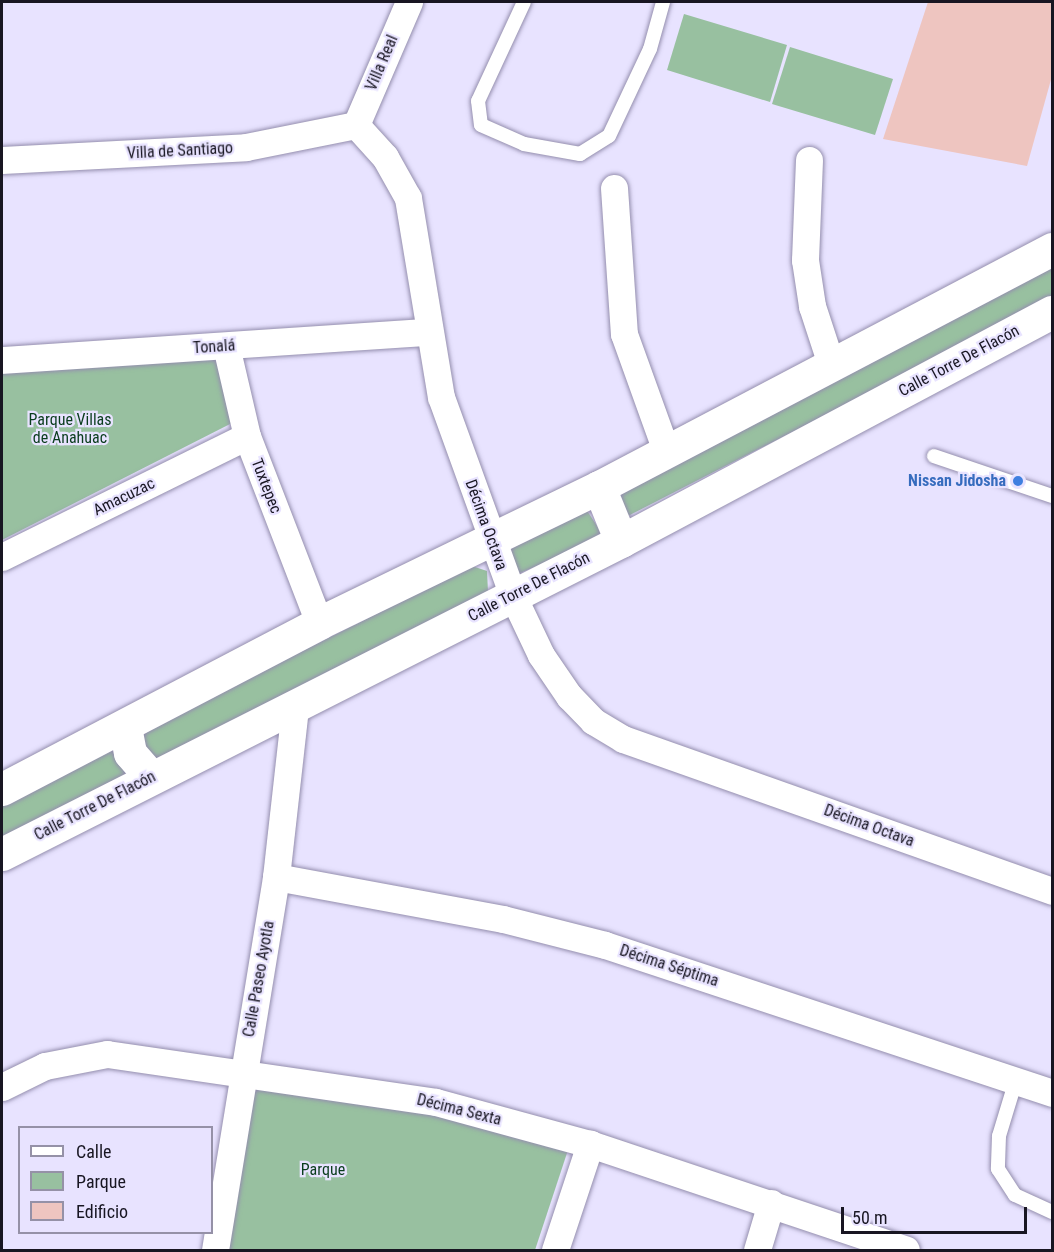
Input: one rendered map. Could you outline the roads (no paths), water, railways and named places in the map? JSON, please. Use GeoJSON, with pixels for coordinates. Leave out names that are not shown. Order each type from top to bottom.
{"type":"FeatureCollection","features":[{"type":"Feature","properties":{"kind":"street","name":"Villa Real"},"geometry":{"type":"LineString","coordinates":[[356,124],[409,2]]}},
{"type":"Feature","properties":{"kind":"street","name":"Villa de Santiago"},"geometry":{"type":"LineString","coordinates":[[2,160],[246,147],[356,124]]}},
{"type":"Feature","properties":{"kind":"street","name":"Décima Octava"},"geometry":{"type":"LineString","coordinates":[[356,124],[385,157],[408,198],[422,261],[426,332],[441,397],[490,538],[513,596],[541,655],[569,696],[592,721],[623,739],[1053,891]]}},
{"type":"Feature","properties":{"kind":"street"},"geometry":{"type":"LineString","coordinates":[[809,160],[805,260],[812,306],[831,364]]}},
{"type":"Feature","properties":{"kind":"street"},"geometry":{"type":"LineString","coordinates":[[614,188],[624,334],[665,448]]}},
{"type":"Feature","properties":{"kind":"street"},"geometry":{"type":"LineString","coordinates":[[2,789],[125,727],[319,623],[599,487],[665,448],[1053,249]]}},
{"type":"Feature","properties":{"kind":"street","name":"Calle Torre De Flacón"},"geometry":{"type":"LineString","coordinates":[[2,854],[621,541],[1053,312]]}},
{"type":"Feature","properties":{"kind":"street","name":"Tonalá"},"geometry":{"type":"LineString","coordinates":[[2,360],[426,332]]}},
{"type":"Feature","properties":{"kind":"street","name":"Tuxtepec"},"geometry":{"type":"LineString","coordinates":[[226,346],[247,436],[319,623]]}},
{"type":"Feature","properties":{"kind":"street","name":"Amacuzac"},"geometry":{"type":"LineString","coordinates":[[2,558],[247,436]]}},
{"type":"Feature","properties":{"kind":"street"},"geometry":{"type":"LineString","coordinates":[[599,487],[621,541]]}},
{"type":"Feature","properties":{"kind":"street","name":"Calle Paseo Ayotla"},"geometry":{"type":"LineString","coordinates":[[215,1251],[276,877],[295,707]]}},
{"type":"Feature","properties":{"kind":"street"},"geometry":{"type":"LineString","coordinates":[[125,727],[130,753],[151,777]]}},
{"type":"Feature","properties":{"kind":"street","name":"Décima Séptima"},"geometry":{"type":"LineString","coordinates":[[276,877],[503,919],[605,945],[1053,1093]]}},
{"type":"Feature","properties":{"kind":"street","name":"Décima Sexta"},"geometry":{"type":"LineString","coordinates":[[2,1087],[45,1066],[106,1054],[244,1071],[436,1102],[590,1144],[771,1203],[906,1251]]}},
{"type":"Feature","properties":{"kind":"street"},"geometry":{"type":"LineString","coordinates":[[555,1251],[590,1144]]}},
{"type":"Feature","properties":{"kind":"street"},"geometry":{"type":"LineString","coordinates":[[756,1251],[771,1203]]}},
{"type":"Feature","properties":{"kind":"lane"},"geometry":{"type":"LineString","coordinates":[[525,2],[477,112],[487,131],[580,154],[609,136],[650,49],[663,2]]}},
{"type":"Feature","properties":{"kind":"lane"},"geometry":{"type":"LineString","coordinates":[[934,456],[1053,496]]}},
{"type":"Feature","properties":{"kind":"lane"},"geometry":{"type":"LineString","coordinates":[[1016,1080],[999,1136],[998,1169],[1015,1195],[1053,1212]]}},
{"type":"Feature","properties":{"kind":"place","name":"Nissan Jidosha"},"geometry":{"type":"Point","coordinates":[1018,481]}},
{"type":"Feature","properties":{"kind":"park label","name":"Parque Villas de Anahuac"},"geometry":{"type":"Point","coordinates":[70,429]}},
{"type":"Feature","properties":{"kind":"park label","name":"Parque"},"geometry":{"type":"Point","coordinates":[323,1170]}}]}
